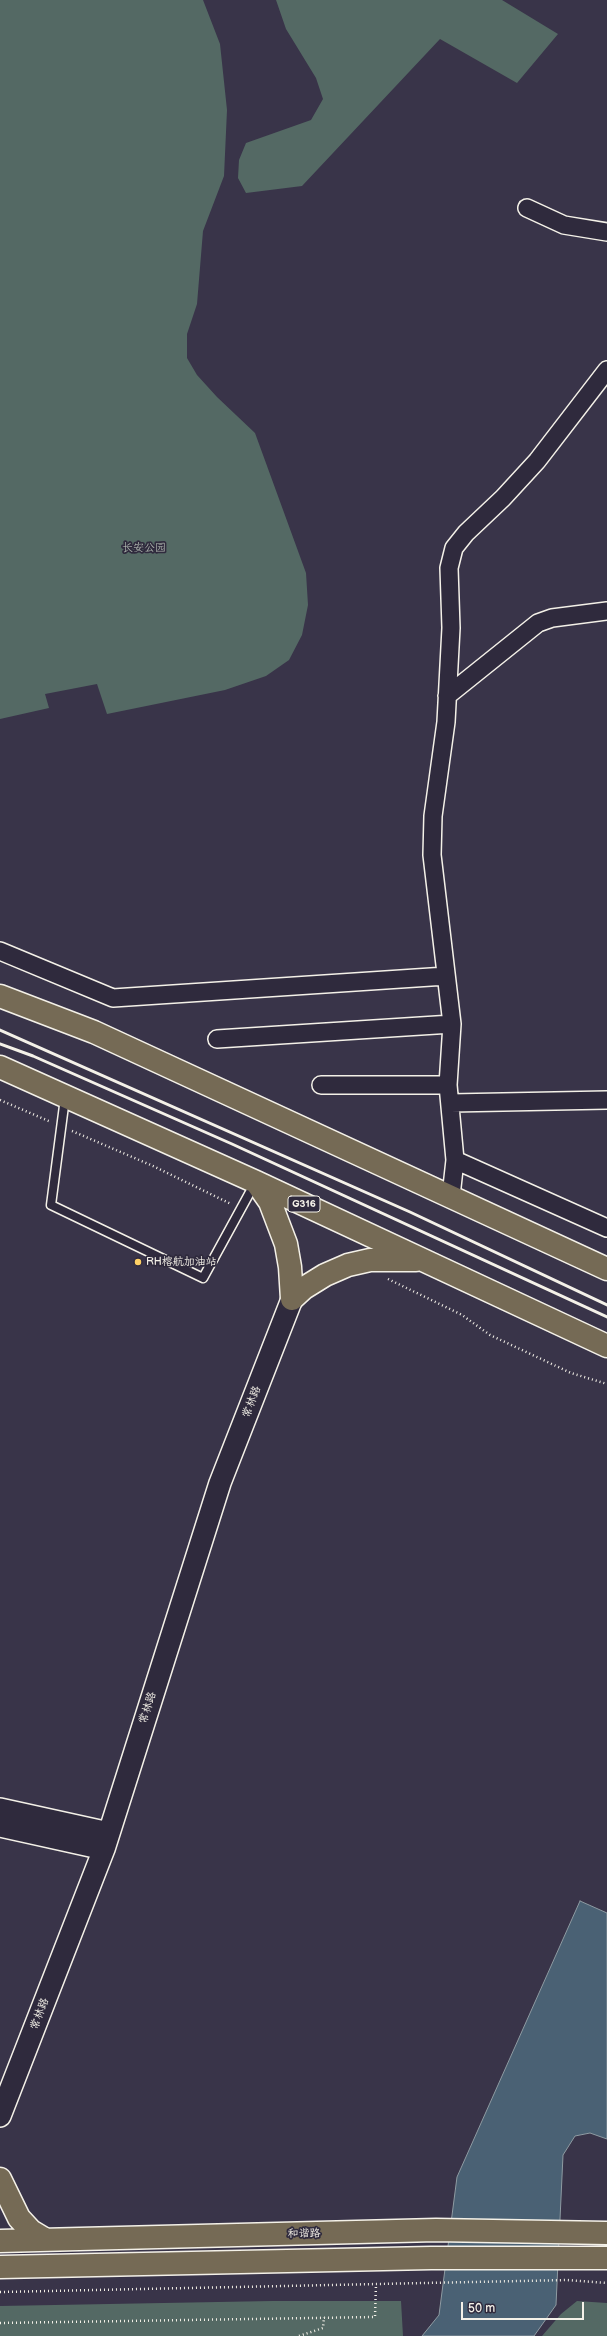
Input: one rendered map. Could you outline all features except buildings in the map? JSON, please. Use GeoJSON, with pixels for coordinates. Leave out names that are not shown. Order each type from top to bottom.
{"type":"FeatureCollection","features":[{"type":"Feature","properties":{"kind":"main road"},"geometry":{"type":"LineString","coordinates":[[0,996],[94,1032],[607,1268]]}},
{"type":"Feature","properties":{"kind":"main road","name":"G316"},"geometry":{"type":"LineString","coordinates":[[0,1067],[256,1182],[607,1346]]}},
{"type":"Feature","properties":{"kind":"main road"},"geometry":{"type":"LineString","coordinates":[[256,1182],[270,1202],[286,1244],[290,1267],[292,1300]]}},
{"type":"Feature","properties":{"kind":"main road"},"geometry":{"type":"LineString","coordinates":[[292,1300],[304,1288],[326,1275],[348,1265],[370,1260],[424,1261]]}},
{"type":"Feature","properties":{"kind":"main road"},"geometry":{"type":"LineString","coordinates":[[0,2179],[19,2218],[31,2231],[46,2240]]}},
{"type":"Feature","properties":{"kind":"main road","name":"和谐路"},"geometry":{"type":"LineString","coordinates":[[0,2240],[436,2230],[577,2231],[607,2233]]}},
{"type":"Feature","properties":{"kind":"main road"},"geometry":{"type":"LineString","coordinates":[[0,2267],[431,2258],[607,2258]]}},
{"type":"Feature","properties":{"kind":"street"},"geometry":{"type":"LineString","coordinates":[[527,208],[564,225],[607,232]]}},
{"type":"Feature","properties":{"kind":"street"},"geometry":{"type":"LineString","coordinates":[[451,1196],[455,1160],[451,1103],[448,1085],[452,1024],[432,855],[433,816],[447,696],[451,628],[449,568],[454,548],[466,533],[503,498],[537,462],[607,370]]}},
{"type":"Feature","properties":{"kind":"street"},"geometry":{"type":"LineString","coordinates":[[447,696],[538,623],[552,618],[607,611]]}},
{"type":"Feature","properties":{"kind":"street"},"geometry":{"type":"LineString","coordinates":[[0,951],[113,998],[446,976]]}},
{"type":"Feature","properties":{"kind":"street"},"geometry":{"type":"LineString","coordinates":[[217,1039],[452,1024]]}},
{"type":"Feature","properties":{"kind":"street"},"geometry":{"type":"LineString","coordinates":[[322,1086],[448,1085]]}},
{"type":"Feature","properties":{"kind":"street"},"geometry":{"type":"LineString","coordinates":[[451,1103],[607,1100]]}},
{"type":"Feature","properties":{"kind":"street"},"geometry":{"type":"LineString","coordinates":[[455,1160],[607,1228]]}},
{"type":"Feature","properties":{"kind":"street","name":"常林路"},"geometry":{"type":"LineString","coordinates":[[0,2116],[106,1841],[220,1483],[292,1300]]}},
{"type":"Feature","properties":{"kind":"street"},"geometry":{"type":"LineString","coordinates":[[0,1809],[106,1841]]}},
{"type":"Feature","properties":{"kind":"street"},"geometry":{"type":"LineString","coordinates":[[0,1826],[106,1841]]}},
{"type":"Feature","properties":{"kind":"lane"},"geometry":{"type":"LineString","coordinates":[[65,1095],[52,1205],[203,1278],[240,1208],[256,1182]]}},
{"type":"Feature","properties":{"kind":"path"},"geometry":{"type":"LineString","coordinates":[[0,1100],[153,1166],[240,1208]]}},
{"type":"Feature","properties":{"kind":"path"},"geometry":{"type":"LineString","coordinates":[[384,1277],[462,1315],[490,1335],[571,1373],[607,1384]]}},
{"type":"Feature","properties":{"kind":"path"},"geometry":{"type":"LineString","coordinates":[[0,2292],[567,2280],[607,2283]]}},
{"type":"Feature","properties":{"kind":"path"},"geometry":{"type":"LineString","coordinates":[[0,2324],[374,2317],[376,2284]]}},
{"type":"Feature","properties":{"kind":"path"},"geometry":{"type":"LineString","coordinates":[[299,2336],[323,2328],[324,2318]]}},
{"type":"Feature","properties":{"kind":"green space","name":"长安公园"},"geometry":{"type":"Polygon","coordinates":[[[0,0],[203,0],[220,44],[227,110],[224,176],[203,231],[197,304],[187,334],[187,358],[197,375],[217,397],[255,433],[306,573],[308,605],[302,635],[289,660],[266,676],[225,690],[107,714],[97,684],[45,694],[49,708],[0,719],[0,0]]]}},
{"type":"Feature","properties":{"kind":"green space"},"geometry":{"type":"Polygon","coordinates":[[[276,0],[502,0],[558,34],[517,83],[440,39],[302,186],[246,193],[238,178],[239,160],[246,143],[311,120],[323,99],[316,78],[286,29],[276,0]]]}},
{"type":"Feature","properties":{"kind":"green space"},"geometry":{"type":"Polygon","coordinates":[[[272,2301],[401,2301],[403,2336],[0,2336],[0,2306],[272,2301]]]}},
{"type":"Feature","properties":{"kind":"green space"},"geometry":{"type":"Polygon","coordinates":[[[577,2301],[607,2303],[607,2336],[542,2336],[561,2314],[577,2301]]]}},
{"type":"Feature","properties":{"kind":"water"},"geometry":{"type":"Polygon","coordinates":[[[580,1901],[607,1913],[607,2139],[590,2133],[575,2136],[563,2155],[556,2305],[534,2336],[422,2336],[439,2315],[457,2177],[580,1901]]]}},
{"type":"Feature","properties":{"kind":"railway"},"geometry":{"type":"LineString","coordinates":[[0,1030],[410,1212],[607,1305]]}},
{"type":"Feature","properties":{"kind":"railway"},"geometry":{"type":"LineString","coordinates":[[0,1044],[33,1056],[232,1144],[607,1317]]}},
{"type":"Feature","properties":{"kind":"place","name":"RH榕航加油站"},"geometry":{"type":"Point","coordinates":[138,1262]}}]}
